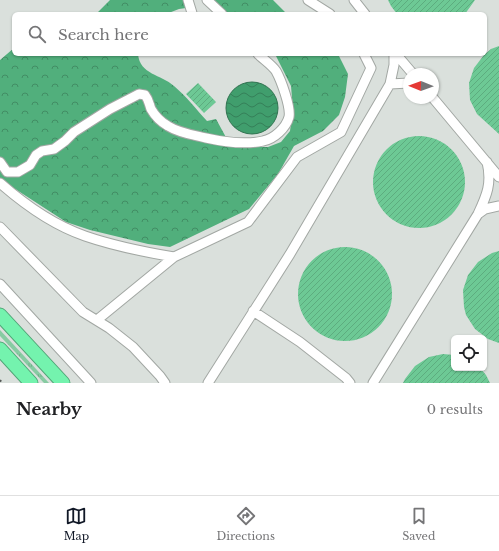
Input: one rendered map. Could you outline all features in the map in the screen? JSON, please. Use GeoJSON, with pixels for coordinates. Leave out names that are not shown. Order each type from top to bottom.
{"type":"FeatureCollection","features":[{"type":"Feature","properties":{"kind":"highway"},"geometry":{"type":"LineString","coordinates":[[0,315],[63,383]]}},
{"type":"Feature","properties":{"kind":"highway"},"geometry":{"type":"LineString","coordinates":[[0,349],[31,383]]}},
{"type":"Feature","properties":{"kind":"street"},"geometry":{"type":"LineString","coordinates":[[188,0],[192,12]]}},
{"type":"Feature","properties":{"kind":"street"},"geometry":{"type":"LineString","coordinates":[[207,0],[220,12]]}},
{"type":"Feature","properties":{"kind":"street"},"geometry":{"type":"LineString","coordinates":[[308,0],[327,12]]}},
{"type":"Feature","properties":{"kind":"street"},"geometry":{"type":"LineString","coordinates":[[354,0],[363,12]]}},
{"type":"Feature","properties":{"kind":"street"},"geometry":{"type":"LineString","coordinates":[[0,162],[7,172],[18,172],[30,165],[36,155],[42,151],[54,149],[66,141],[81,127],[110,109],[139,94],[145,95],[149,99],[150,107],[156,116],[168,126],[182,133],[222,142],[264,141],[276,136],[285,126],[289,116],[289,108],[275,70],[260,56]]}},
{"type":"Feature","properties":{"kind":"street"},"geometry":{"type":"LineString","coordinates":[[97,320],[174,258],[248,222],[296,157],[341,132],[371,68],[365,56]]}},
{"type":"Feature","properties":{"kind":"street"},"geometry":{"type":"LineString","coordinates":[[208,383],[252,311],[290,254],[390,84],[395,56]]}},
{"type":"Feature","properties":{"kind":"street"},"geometry":{"type":"LineString","coordinates":[[397,56],[408,68]]}},
{"type":"Feature","properties":{"kind":"street"},"geometry":{"type":"LineString","coordinates":[[390,84],[403,83]]}},
{"type":"Feature","properties":{"kind":"street"},"geometry":{"type":"LineString","coordinates":[[438,104],[499,177]]}},
{"type":"Feature","properties":{"kind":"street"},"geometry":{"type":"LineString","coordinates":[[373,383],[478,214],[488,192],[490,182],[487,162]]}},
{"type":"Feature","properties":{"kind":"street"},"geometry":{"type":"LineString","coordinates":[[0,184],[35,211],[85,236],[135,250],[174,258]]}},
{"type":"Feature","properties":{"kind":"street"},"geometry":{"type":"LineString","coordinates":[[478,214],[485,210],[499,206]]}},
{"type":"Feature","properties":{"kind":"street"},"geometry":{"type":"LineString","coordinates":[[0,227],[83,312],[124,338],[165,383]]}},
{"type":"Feature","properties":{"kind":"street"},"geometry":{"type":"LineString","coordinates":[[0,284],[91,383]]}},
{"type":"Feature","properties":{"kind":"street"},"geometry":{"type":"LineString","coordinates":[[252,311],[300,342],[347,381]]}},
{"type":"Feature","properties":{"kind":"green space"},"geometry":{"type":"Polygon","coordinates":[[[110,0],[184,0],[186,8],[171,12],[98,12],[110,0]]]}},
{"type":"Feature","properties":{"kind":"green space"},"geometry":{"type":"Polygon","coordinates":[[[211,0],[273,0],[285,12],[225,12],[211,0]]]}},
{"type":"Feature","properties":{"kind":"green space"},"geometry":{"type":"Polygon","coordinates":[[[12,50],[12,56],[139,56],[143,66],[147,70],[174,86],[187,98],[207,121],[216,119],[228,141],[243,147],[268,147],[281,142],[290,131],[293,110],[291,86],[276,56],[339,56],[348,74],[345,97],[339,115],[323,131],[294,146],[278,174],[249,209],[170,247],[148,244],[90,230],[66,222],[0,178],[0,60],[12,50]]]}},
{"type":"Feature","properties":{"kind":"green space"},"geometry":{"type":"Polygon","coordinates":[[[0,330],[49,383],[44,383],[0,336],[0,330]]]}},
{"type":"Feature","properties":{"kind":"water"},"geometry":{"type":"Polygon","coordinates":[[[252,82],[262,84],[270,90],[276,98],[278,108],[276,118],[270,126],[262,132],[252,134],[242,132],[234,126],[228,118],[226,108],[228,98],[234,90],[242,84],[252,82]]]}},
{"type":"Feature","properties":{"kind":"building"},"geometry":{"type":"Polygon","coordinates":[[[388,0],[475,0],[466,12],[396,12],[388,0]]]}},
{"type":"Feature","properties":{"kind":"building"},"geometry":{"type":"Polygon","coordinates":[[[499,46],[499,134],[477,114],[470,100],[469,83],[474,68],[483,56],[487,56],[487,52],[499,46]]]}},
{"type":"Feature","properties":{"kind":"building"},"geometry":{"type":"Polygon","coordinates":[[[198,83],[216,102],[204,113],[186,94],[198,83]]]}},
{"type":"Feature","properties":{"kind":"building"},"geometry":{"type":"Polygon","coordinates":[[[419,136],[436,140],[451,150],[461,165],[465,182],[461,199],[451,214],[436,224],[419,228],[402,224],[387,214],[377,199],[373,182],[377,165],[387,150],[402,140],[419,136]]]}},
{"type":"Feature","properties":{"kind":"building"},"geometry":{"type":"Polygon","coordinates":[[[345,247],[363,250],[378,261],[389,276],[392,294],[389,312],[378,327],[363,338],[345,341],[327,338],[312,327],[301,312],[298,294],[301,276],[312,261],[327,250],[345,247]]]}},
{"type":"Feature","properties":{"kind":"building"},"geometry":{"type":"Polygon","coordinates":[[[499,251],[499,343],[488,339],[487,335],[483,335],[475,329],[466,315],[464,307],[463,290],[468,275],[478,262],[492,253],[499,251]]]}},
{"type":"Feature","properties":{"kind":"building"},"geometry":{"type":"Polygon","coordinates":[[[443,354],[451,355],[451,371],[483,371],[490,383],[403,383],[415,366],[429,357],[443,354]]]}}]}
